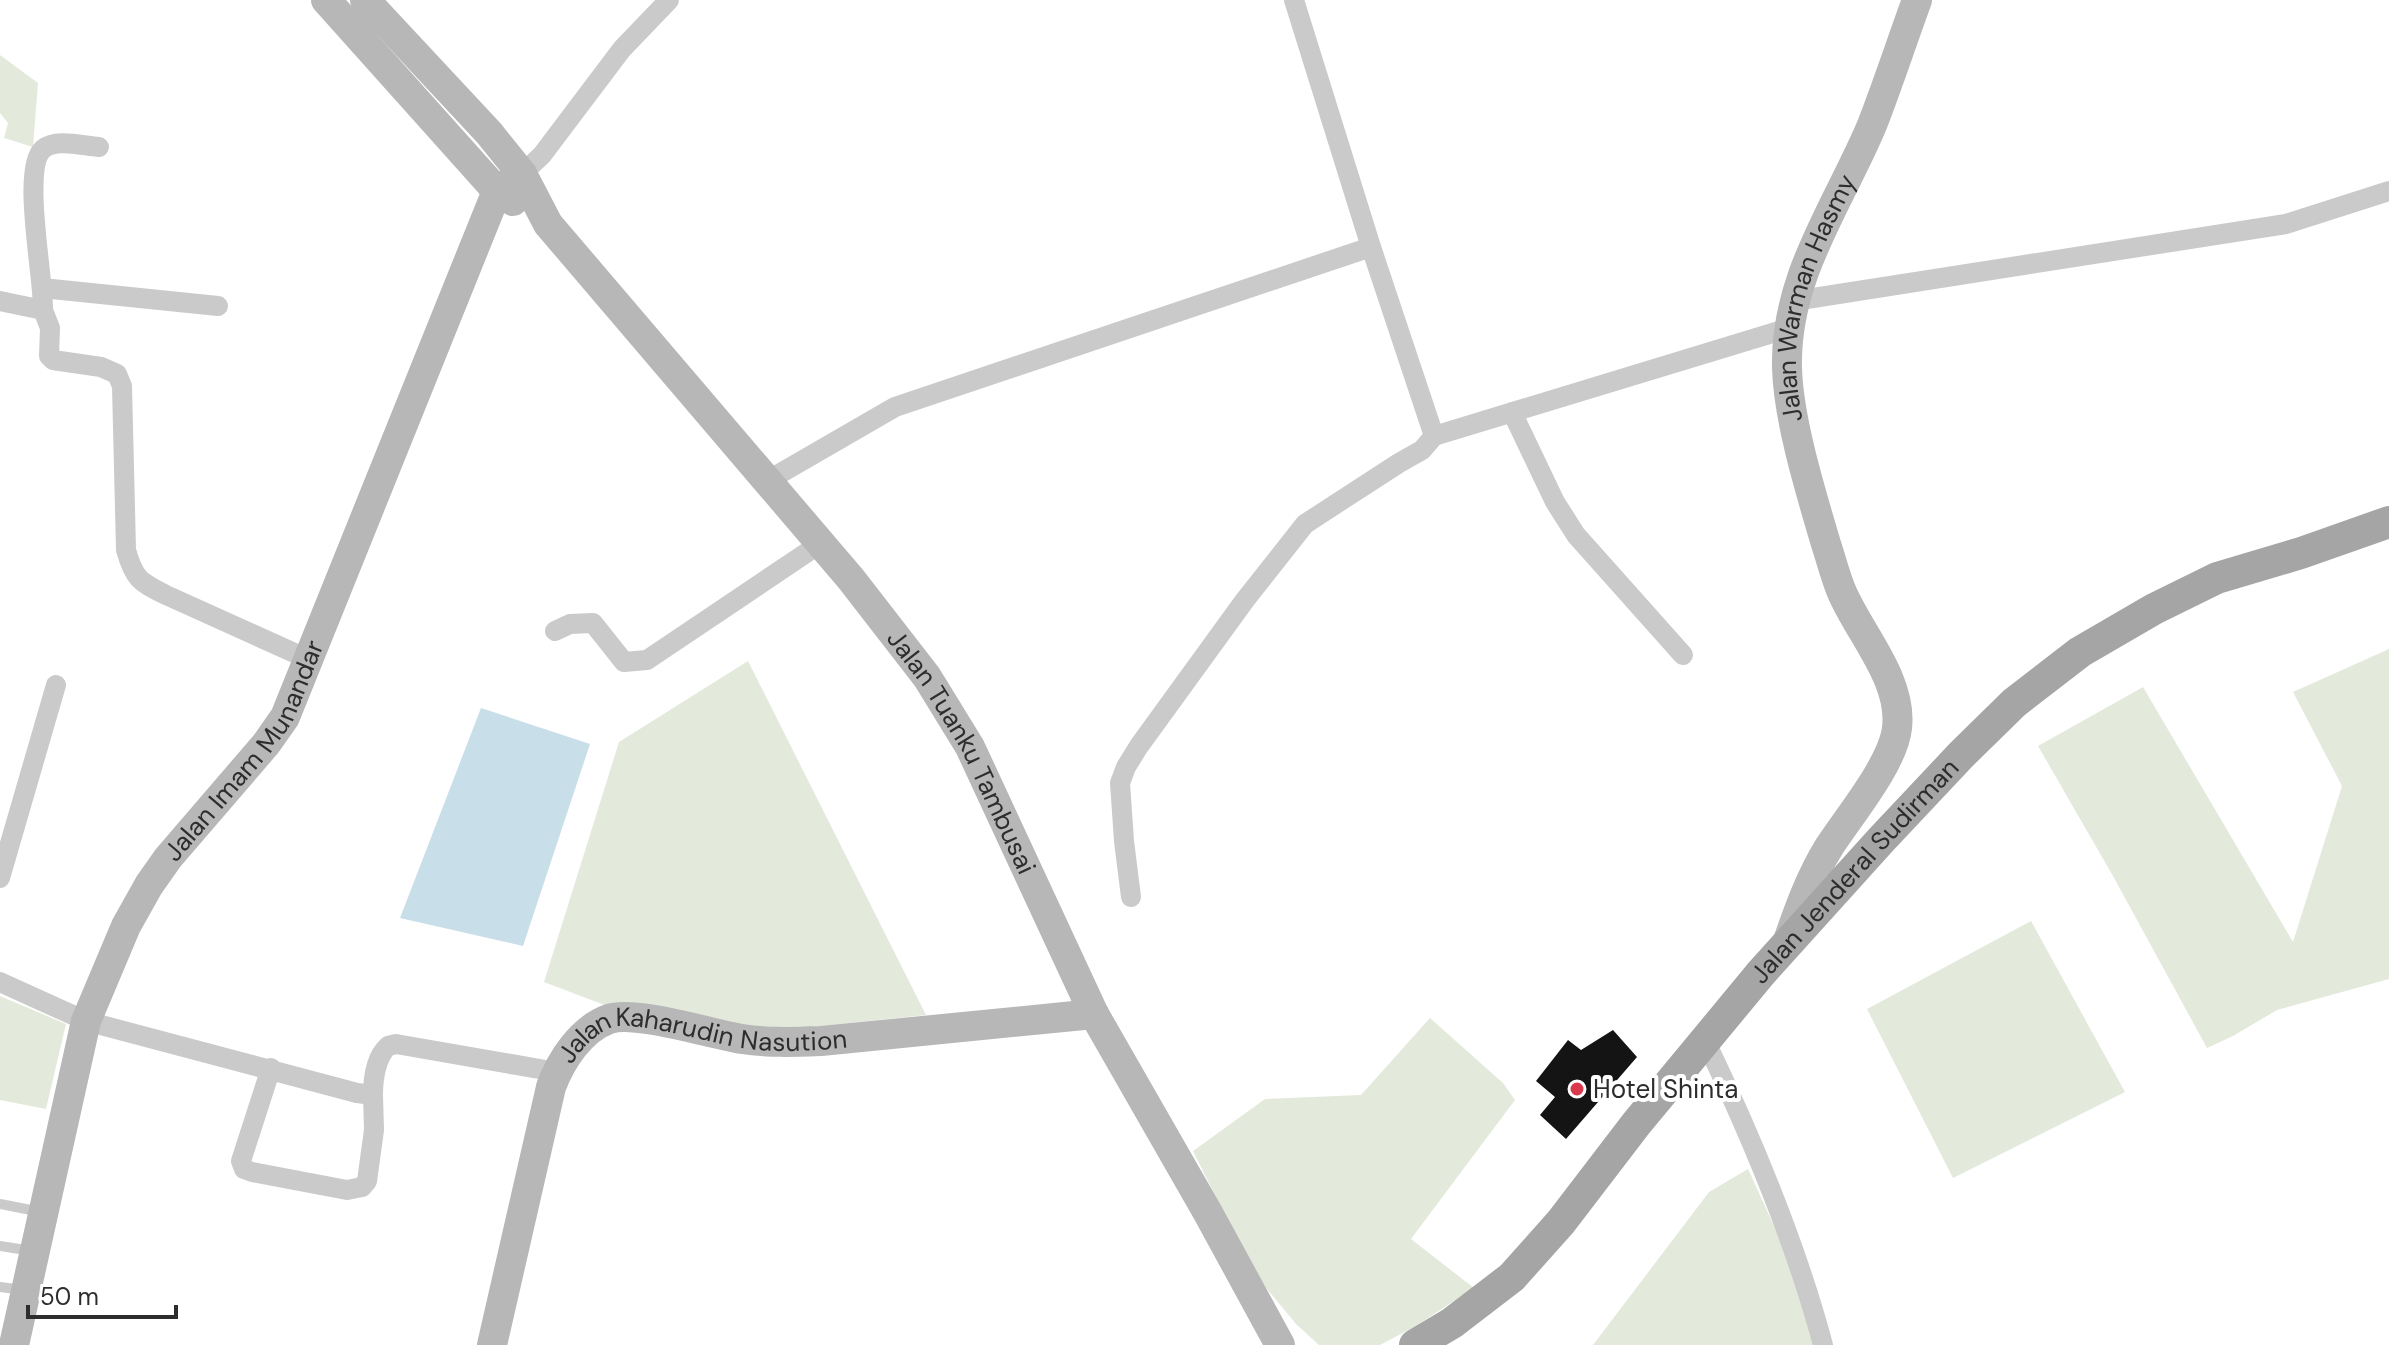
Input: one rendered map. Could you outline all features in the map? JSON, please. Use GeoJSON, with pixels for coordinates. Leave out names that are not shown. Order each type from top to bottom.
{"type":"FeatureCollection","features":[{"type":"Feature","properties":{"kind":"main road","name":"Jalan Jenderal Sudirman"},"geometry":{"type":"LineString","coordinates":[[1415,1345],[1452,1323],[1512,1277],[1561,1222],[1636,1124],[1786,946],[1961,755],[2014,703],[2080,652],[2154,609],[2217,578],[2389,522]]}},
{"type":"Feature","properties":{"kind":"street","name":"Jalan Tuanku Tambusai"},"geometry":{"type":"LineString","coordinates":[[326,0],[497,191],[548,224]]}},
{"type":"Feature","properties":{"kind":"street","name":"Jalan Tuanku Tambusai"},"geometry":{"type":"LineString","coordinates":[[365,0],[489,133],[522,174],[548,224],[821,543],[927,677],[970,747],[1094,1014],[1280,1345]]}},
{"type":"Feature","properties":{"kind":"street"},"geometry":{"type":"LineString","coordinates":[[497,191],[542,155],[622,49],[669,0]]}},
{"type":"Feature","properties":{"kind":"street"},"geometry":{"type":"LineString","coordinates":[[1294,0],[1434,436]]}},
{"type":"Feature","properties":{"kind":"street","name":"Jalan Warman Hasmy"},"geometry":{"type":"LineString","coordinates":[[1786,946],[1802,900],[1827,850],[1888,755],[1897,730],[1897,708],[1891,689],[1878,658],[1841,591],[1795,427],[1787,369],[1791,314],[1806,263],[1871,125],[1917,0]]}},
{"type":"Feature","properties":{"kind":"street"},"geometry":{"type":"LineString","coordinates":[[99,147],[55,144],[40,152],[33,199],[43,310],[50,328],[51,358],[101,367],[117,374],[122,386],[126,550],[132,571],[148,586],[310,660]]}},
{"type":"Feature","properties":{"kind":"street","name":"Jalan Imam Munandar"},"geometry":{"type":"LineString","coordinates":[[14,1345],[13,1288],[34,1251],[86,1021],[126,926],[149,885],[285,717],[497,191]]}},
{"type":"Feature","properties":{"kind":"street"},"geometry":{"type":"LineString","coordinates":[[1131,897],[1120,783],[1139,746],[1245,600],[1305,524],[1422,450],[1434,436],[1512,412],[1791,314],[2286,224],[2389,191]]}},
{"type":"Feature","properties":{"kind":"street"},"geometry":{"type":"LineString","coordinates":[[767,481],[895,407],[1371,247]]}},
{"type":"Feature","properties":{"kind":"street"},"geometry":{"type":"LineString","coordinates":[[42,288],[218,306]]}},
{"type":"Feature","properties":{"kind":"street"},"geometry":{"type":"LineString","coordinates":[[0,301],[43,310]]}},
{"type":"Feature","properties":{"kind":"street"},"geometry":{"type":"LineString","coordinates":[[1512,412],[1555,502],[1576,535],[1683,655]]}},
{"type":"Feature","properties":{"kind":"street"},"geometry":{"type":"LineString","coordinates":[[555,631],[570,624],[593,623],[624,662],[647,660],[821,543]]}},
{"type":"Feature","properties":{"kind":"street"},"geometry":{"type":"LineString","coordinates":[[0,878],[56,685]]}},
{"type":"Feature","properties":{"kind":"street"},"geometry":{"type":"LineString","coordinates":[[0,982],[86,1021],[373,1095]]}},
{"type":"Feature","properties":{"kind":"street","name":"Jalan Kaharudin Nasution"},"geometry":{"type":"LineString","coordinates":[[492,1345],[551,1087],[557,1072],[578,1041],[594,1026],[612,1018],[635,1017],[776,1043],[1094,1014]]}},
{"type":"Feature","properties":{"kind":"street"},"geometry":{"type":"LineString","coordinates":[[1705,1040],[1749,1132],[1812,1302],[1823,1345]]}},
{"type":"Feature","properties":{"kind":"street"},"geometry":{"type":"LineString","coordinates":[[271,1068],[241,1161],[244,1169],[347,1190],[362,1187],[367,1181],[374,1130],[373,1084],[384,1049],[396,1044],[557,1072]]}},
{"type":"Feature","properties":{"kind":"lane"},"geometry":{"type":"LineString","coordinates":[[0,1204],[43,1212]]}},
{"type":"Feature","properties":{"kind":"lane"},"geometry":{"type":"LineString","coordinates":[[0,1246],[34,1251]]}},
{"type":"Feature","properties":{"kind":"green space"},"geometry":{"type":"Polygon","coordinates":[[[0,55],[38,83],[33,147],[4,138],[8,123],[0,113],[0,55]]]}},
{"type":"Feature","properties":{"kind":"green space"},"geometry":{"type":"Polygon","coordinates":[[[2389,649],[2389,979],[2277,1010],[2207,1048],[2038,746],[2143,687],[2293,942],[2342,786],[2293,692],[2389,649]]]}},
{"type":"Feature","properties":{"kind":"green space"},"geometry":{"type":"Polygon","coordinates":[[[748,661],[926,1015],[782,1030],[607,1006],[544,982],[619,742],[748,661]]]}},
{"type":"Feature","properties":{"kind":"green space"},"geometry":{"type":"Polygon","coordinates":[[[2031,921],[2125,1092],[1953,1178],[1867,1009],[2031,921]]]}},
{"type":"Feature","properties":{"kind":"green space"},"geometry":{"type":"Polygon","coordinates":[[[0,996],[66,1024],[46,1109],[0,1100],[0,996]]]}},
{"type":"Feature","properties":{"kind":"green space"},"geometry":{"type":"Polygon","coordinates":[[[1430,1018],[1503,1083],[1515,1100],[1411,1239],[1474,1288],[1380,1345],[1319,1345],[1296,1324],[1253,1272],[1193,1151],[1265,1099],[1361,1095],[1430,1018]]]}},
{"type":"Feature","properties":{"kind":"green space"},"geometry":{"type":"Polygon","coordinates":[[[1748,1169],[1790,1261],[1815,1345],[1593,1345],[1709,1192],[1748,1169]]]}},
{"type":"Feature","properties":{"kind":"water"},"geometry":{"type":"Polygon","coordinates":[[[481,708],[590,744],[523,946],[400,918],[481,708]]]}},
{"type":"Feature","properties":{"kind":"building","name":"Hotel Shinta"},"geometry":{"type":"Polygon","coordinates":[[[1613,1030],[1637,1057],[1566,1139],[1540,1115],[1555,1097],[1536,1081],[1568,1040],[1581,1050],[1613,1030]]]}},
{"type":"Feature","properties":{"kind":"place","name":"Hotel Shinta"},"geometry":{"type":"Point","coordinates":[1577,1089]}}]}
